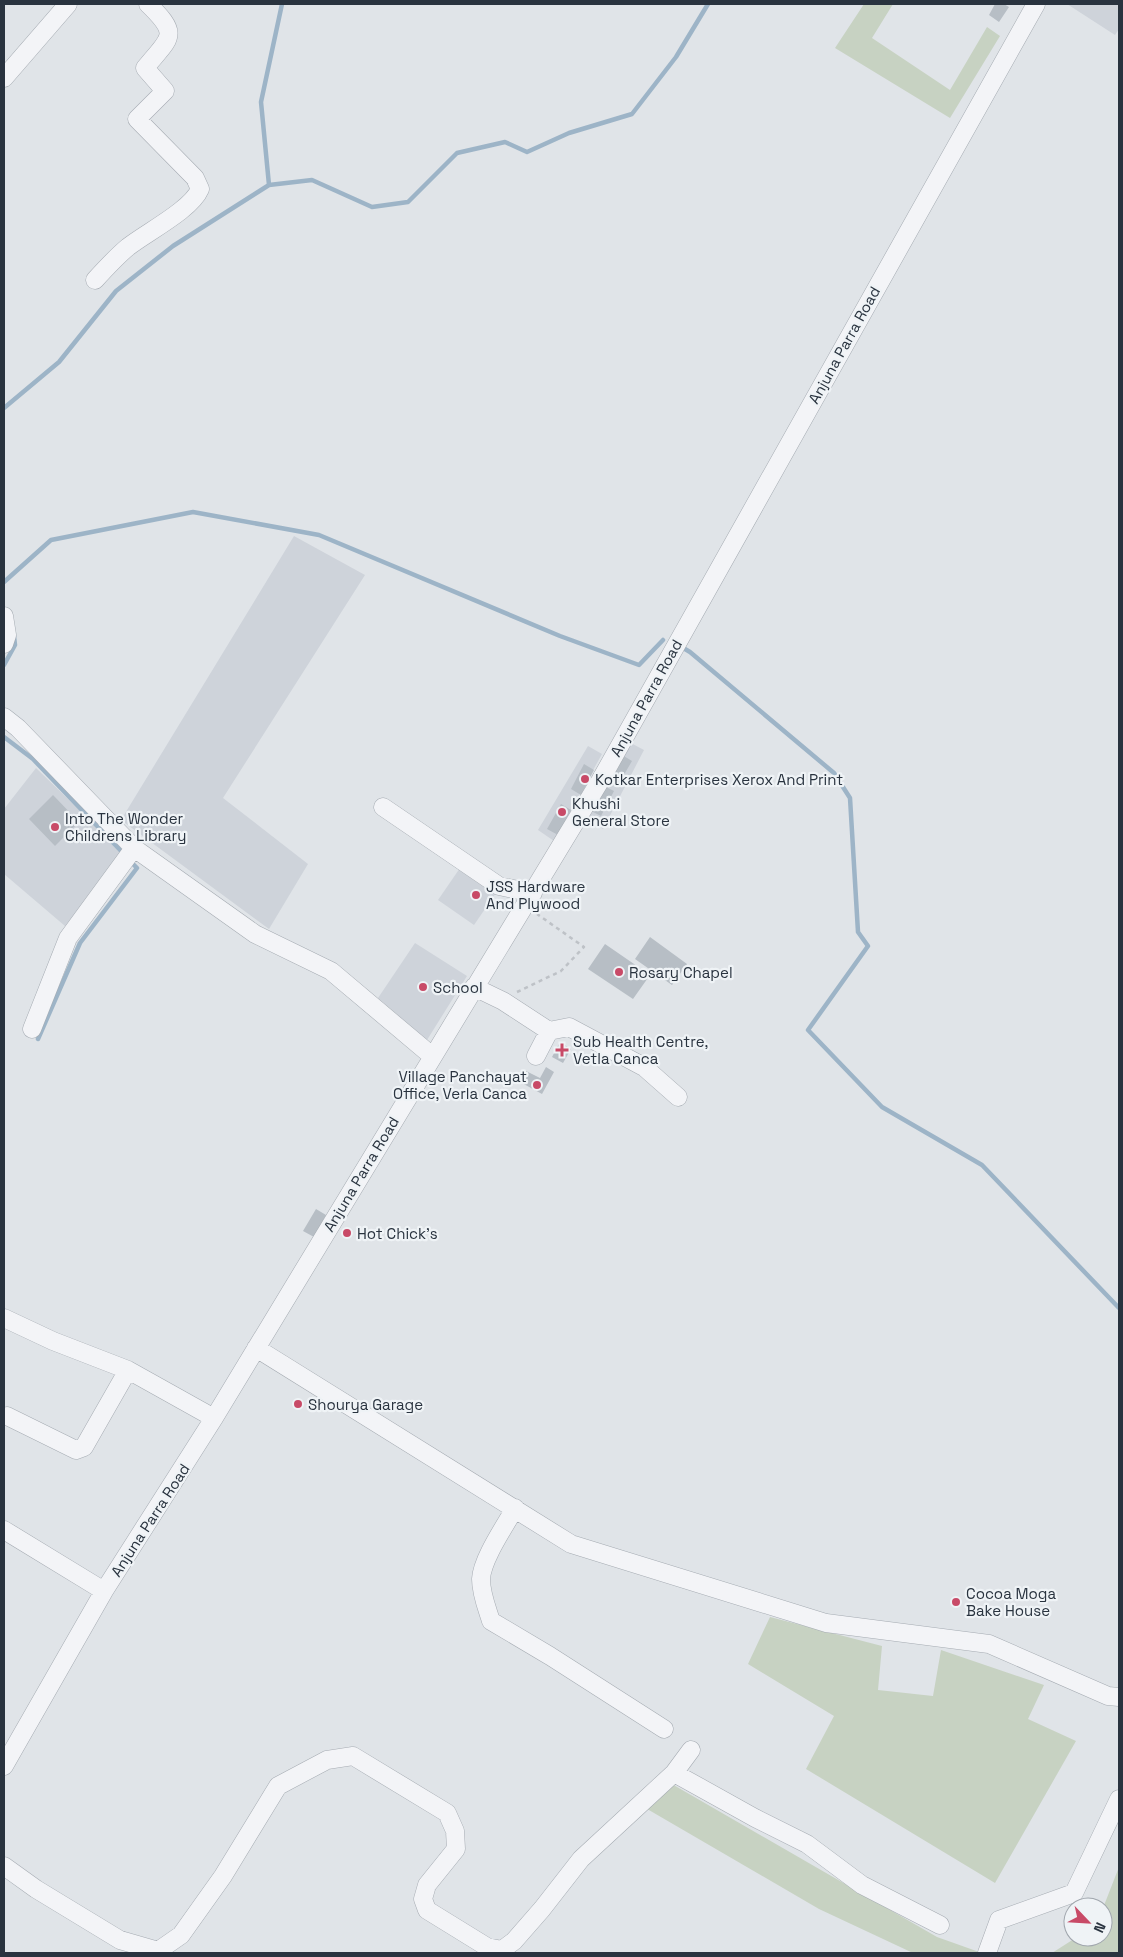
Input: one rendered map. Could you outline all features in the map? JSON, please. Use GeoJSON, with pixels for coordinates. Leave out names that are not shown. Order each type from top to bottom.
{"type":"FeatureCollection","features":[{"type":"Feature","properties":{"kind":"street"},"geometry":{"type":"LineString","coordinates":[[4,78],[68,4]]}},
{"type":"Feature","properties":{"kind":"street","name":"Anjuna Parra Road"},"geometry":{"type":"LineString","coordinates":[[4,1766],[104,1591],[214,1418],[600,781],[1036,4]]}},
{"type":"Feature","properties":{"kind":"street"},"geometry":{"type":"LineString","coordinates":[[95,280],[126,248],[187,206],[196,197],[200,189],[195,178],[137,119],[165,91],[145,68],[168,42],[169,30],[155,6]]}},
{"type":"Feature","properties":{"kind":"street"},"geometry":{"type":"LineString","coordinates":[[4,616],[7,635],[4,644]]}},
{"type":"Feature","properties":{"kind":"street"},"geometry":{"type":"LineString","coordinates":[[4,717],[18,728],[134,848],[255,934],[331,971],[432,1056]]}},
{"type":"Feature","properties":{"kind":"street"},"geometry":{"type":"LineString","coordinates":[[383,807],[499,886],[528,898]]}},
{"type":"Feature","properties":{"kind":"street"},"geometry":{"type":"LineString","coordinates":[[32,1029],[68,938],[134,848]]}},
{"type":"Feature","properties":{"kind":"street"},"geometry":{"type":"LineString","coordinates":[[474,987],[503,1000],[549,1031],[569,1027],[644,1067],[678,1097]]}},
{"type":"Feature","properties":{"kind":"street"},"geometry":{"type":"LineString","coordinates":[[536,1056],[549,1031]]}},
{"type":"Feature","properties":{"kind":"street"},"geometry":{"type":"LineString","coordinates":[[4,1318],[53,1342],[128,1370],[214,1418]]}},
{"type":"Feature","properties":{"kind":"street"},"geometry":{"type":"LineString","coordinates":[[256,1348],[571,1544],[826,1623],[989,1644],[1108,1696],[1119,1697]]}},
{"type":"Feature","properties":{"kind":"street"},"geometry":{"type":"LineString","coordinates":[[7,1416],[76,1450],[84,1447],[128,1370]]}},
{"type":"Feature","properties":{"kind":"street"},"geometry":{"type":"LineString","coordinates":[[515,1508],[490,1552],[481,1578],[483,1596],[491,1621],[550,1656],[664,1729]]}},
{"type":"Feature","properties":{"kind":"street"},"geometry":{"type":"LineString","coordinates":[[4,1530],[104,1591]]}},
{"type":"Feature","properties":{"kind":"street"},"geometry":{"type":"LineString","coordinates":[[4,1866],[36,1889],[120,1940],[160,1952],[181,1935],[223,1876],[278,1786],[327,1760],[353,1756],[447,1813],[455,1831],[456,1849],[427,1885],[423,1899],[427,1910],[487,1947],[502,1950],[514,1941],[542,1909],[581,1859],[674,1773],[691,1750]]}},
{"type":"Feature","properties":{"kind":"street"},"geometry":{"type":"LineString","coordinates":[[674,1773],[755,1818],[807,1844],[862,1885],[940,1925]]}},
{"type":"Feature","properties":{"kind":"street"},"geometry":{"type":"LineString","coordinates":[[987,1953],[999,1920],[1074,1893],[1119,1799]]}},
{"type":"Feature","properties":{"kind":"path"},"geometry":{"type":"LineString","coordinates":[[503,1000],[561,971],[584,947],[528,898]]}},
{"type":"Feature","properties":{"kind":"shaded area"},"geometry":{"type":"Polygon","coordinates":[[[1067,4],[1119,4],[1119,29],[1115,35],[1067,4]]]}},
{"type":"Feature","properties":{"kind":"shaded area"},"geometry":{"type":"Polygon","coordinates":[[[294,536],[365,575],[223,798],[308,864],[269,929],[121,820],[294,536]]]}},
{"type":"Feature","properties":{"kind":"shaded area"},"geometry":{"type":"Polygon","coordinates":[[[627,741],[644,750],[603,829],[584,818],[627,741]]]}},
{"type":"Feature","properties":{"kind":"shaded area"},"geometry":{"type":"Polygon","coordinates":[[[588,746],[602,754],[554,841],[538,830],[588,746]]]}},
{"type":"Feature","properties":{"kind":"shaded area"},"geometry":{"type":"Polygon","coordinates":[[[36,768],[123,852],[65,926],[4,874],[4,809],[36,768]]]}},
{"type":"Feature","properties":{"kind":"shaded area"},"geometry":{"type":"Polygon","coordinates":[[[460,868],[496,893],[474,925],[438,900],[460,868]]]}},
{"type":"Feature","properties":{"kind":"shaded area","name":"School"},"geometry":{"type":"Polygon","coordinates":[[[415,943],[467,976],[427,1040],[378,998],[415,943]]]}},
{"type":"Feature","properties":{"kind":"green space"},"geometry":{"type":"Polygon","coordinates":[[[864,4],[893,4],[872,38],[950,90],[987,27],[1000,36],[950,118],[835,48],[864,4]]]}},
{"type":"Feature","properties":{"kind":"green space"},"geometry":{"type":"Polygon","coordinates":[[[770,1617],[882,1646],[878,1690],[933,1696],[941,1650],[1044,1685],[1028,1719],[1076,1741],[995,1883],[806,1769],[834,1716],[748,1664],[770,1617]]]}},
{"type":"Feature","properties":{"kind":"green space"},"geometry":{"type":"Polygon","coordinates":[[[658,1776],[937,1937],[982,1953],[913,1953],[819,1909],[642,1806],[658,1776]]]}},
{"type":"Feature","properties":{"kind":"green space"},"geometry":{"type":"Polygon","coordinates":[[[1119,1867],[1119,1953],[1052,1953],[1063,1946],[1113,1947],[1113,1897],[1107,1897],[1119,1867]]]}},
{"type":"Feature","properties":{"kind":"building"},"geometry":{"type":"Polygon","coordinates":[[[995,4],[1004,4],[1009,7],[999,22],[989,15],[995,4]]]}},
{"type":"Feature","properties":{"kind":"building"},"geometry":{"type":"Polygon","coordinates":[[[622,755],[632,761],[618,785],[608,779],[622,755]]]}},
{"type":"Feature","properties":{"kind":"building"},"geometry":{"type":"Polygon","coordinates":[[[584,764],[594,770],[581,795],[571,789],[584,764]]]}},
{"type":"Feature","properties":{"kind":"building"},"geometry":{"type":"Polygon","coordinates":[[[604,786],[614,791],[601,816],[591,811],[604,786]]]}},
{"type":"Feature","properties":{"kind":"building"},"geometry":{"type":"Polygon","coordinates":[[[53,795],[79,822],[55,846],[29,819],[53,795]]]}},
{"type":"Feature","properties":{"kind":"building"},"geometry":{"type":"Polygon","coordinates":[[[561,804],[571,810],[558,835],[547,829],[561,804]]]}},
{"type":"Feature","properties":{"kind":"building"},"geometry":{"type":"Polygon","coordinates":[[[650,937],[687,964],[672,985],[635,959],[650,937]]]}},
{"type":"Feature","properties":{"kind":"building","name":"Rosary Chapel"},"geometry":{"type":"Polygon","coordinates":[[[605,944],[650,975],[633,999],[588,969],[605,944]]]}},
{"type":"Feature","properties":{"kind":"building"},"geometry":{"type":"Polygon","coordinates":[[[560,1042],[571,1049],[563,1063],[552,1057],[560,1042]]]}},
{"type":"Feature","properties":{"kind":"building"},"geometry":{"type":"Polygon","coordinates":[[[546,1067],[554,1072],[542,1094],[520,1082],[526,1071],[540,1078],[546,1067]]]}},
{"type":"Feature","properties":{"kind":"building"},"geometry":{"type":"Polygon","coordinates":[[[316,1209],[326,1215],[314,1237],[303,1231],[316,1209]]]}},
{"type":"Feature","properties":{"kind":"waterway"},"geometry":{"type":"LineString","coordinates":[[269,185],[261,102],[282,4]]}},
{"type":"Feature","properties":{"kind":"waterway"},"geometry":{"type":"LineString","coordinates":[[4,408],[59,362],[116,291],[173,246],[269,185],[312,180],[372,207],[408,202],[457,153],[505,142],[527,152],[569,133],[632,114],[676,57],[708,4]]}},
{"type":"Feature","properties":{"kind":"waterway"},"geometry":{"type":"LineString","coordinates":[[4,582],[51,540],[193,512],[319,535],[560,636],[639,665],[663,640]]}},
{"type":"Feature","properties":{"kind":"waterway"},"geometry":{"type":"LineString","coordinates":[[4,665],[15,645],[14,636]]}},
{"type":"Feature","properties":{"kind":"waterway"},"geometry":{"type":"LineString","coordinates":[[685,649],[834,773],[850,798],[858,932],[868,946],[808,1030],[882,1107],[982,1165],[1119,1308]]}},
{"type":"Feature","properties":{"kind":"waterway"},"geometry":{"type":"LineString","coordinates":[[4,737],[33,759],[125,855]]}},
{"type":"Feature","properties":{"kind":"waterway"},"geometry":{"type":"LineString","coordinates":[[38,1039],[80,943],[137,868],[130,861]]}},
{"type":"Feature","properties":{"kind":"place","name":"Kotkar Enterprises Xerox And Print"},"geometry":{"type":"Point","coordinates":[585,779]}},
{"type":"Feature","properties":{"kind":"place","name":"Khushi General Store"},"geometry":{"type":"Point","coordinates":[562,812]}},
{"type":"Feature","properties":{"kind":"place","name":"Into The Wonder Childrens Library"},"geometry":{"type":"Point","coordinates":[55,827]}},
{"type":"Feature","properties":{"kind":"place","name":"JSS Hardware And Plywood"},"geometry":{"type":"Point","coordinates":[476,895]}},
{"type":"Feature","properties":{"kind":"place","name":"Rosary Chapel"},"geometry":{"type":"Point","coordinates":[619,972]}},
{"type":"Feature","properties":{"kind":"place","name":"School"},"geometry":{"type":"Point","coordinates":[423,987]}},
{"type":"Feature","properties":{"kind":"place","name":"Sub Health Centre, Vetla Canca"},"geometry":{"type":"Point","coordinates":[562,1050]}},
{"type":"Feature","properties":{"kind":"place","name":"Village Panchayat Office, Verla Canca"},"geometry":{"type":"Point","coordinates":[537,1085]}},
{"type":"Feature","properties":{"kind":"place","name":"Hot Chick's"},"geometry":{"type":"Point","coordinates":[347,1233]}},
{"type":"Feature","properties":{"kind":"place","name":"Shourya Garage"},"geometry":{"type":"Point","coordinates":[298,1404]}},
{"type":"Feature","properties":{"kind":"place","name":"Cocoa Moga Bake House"},"geometry":{"type":"Point","coordinates":[956,1602]}}]}
